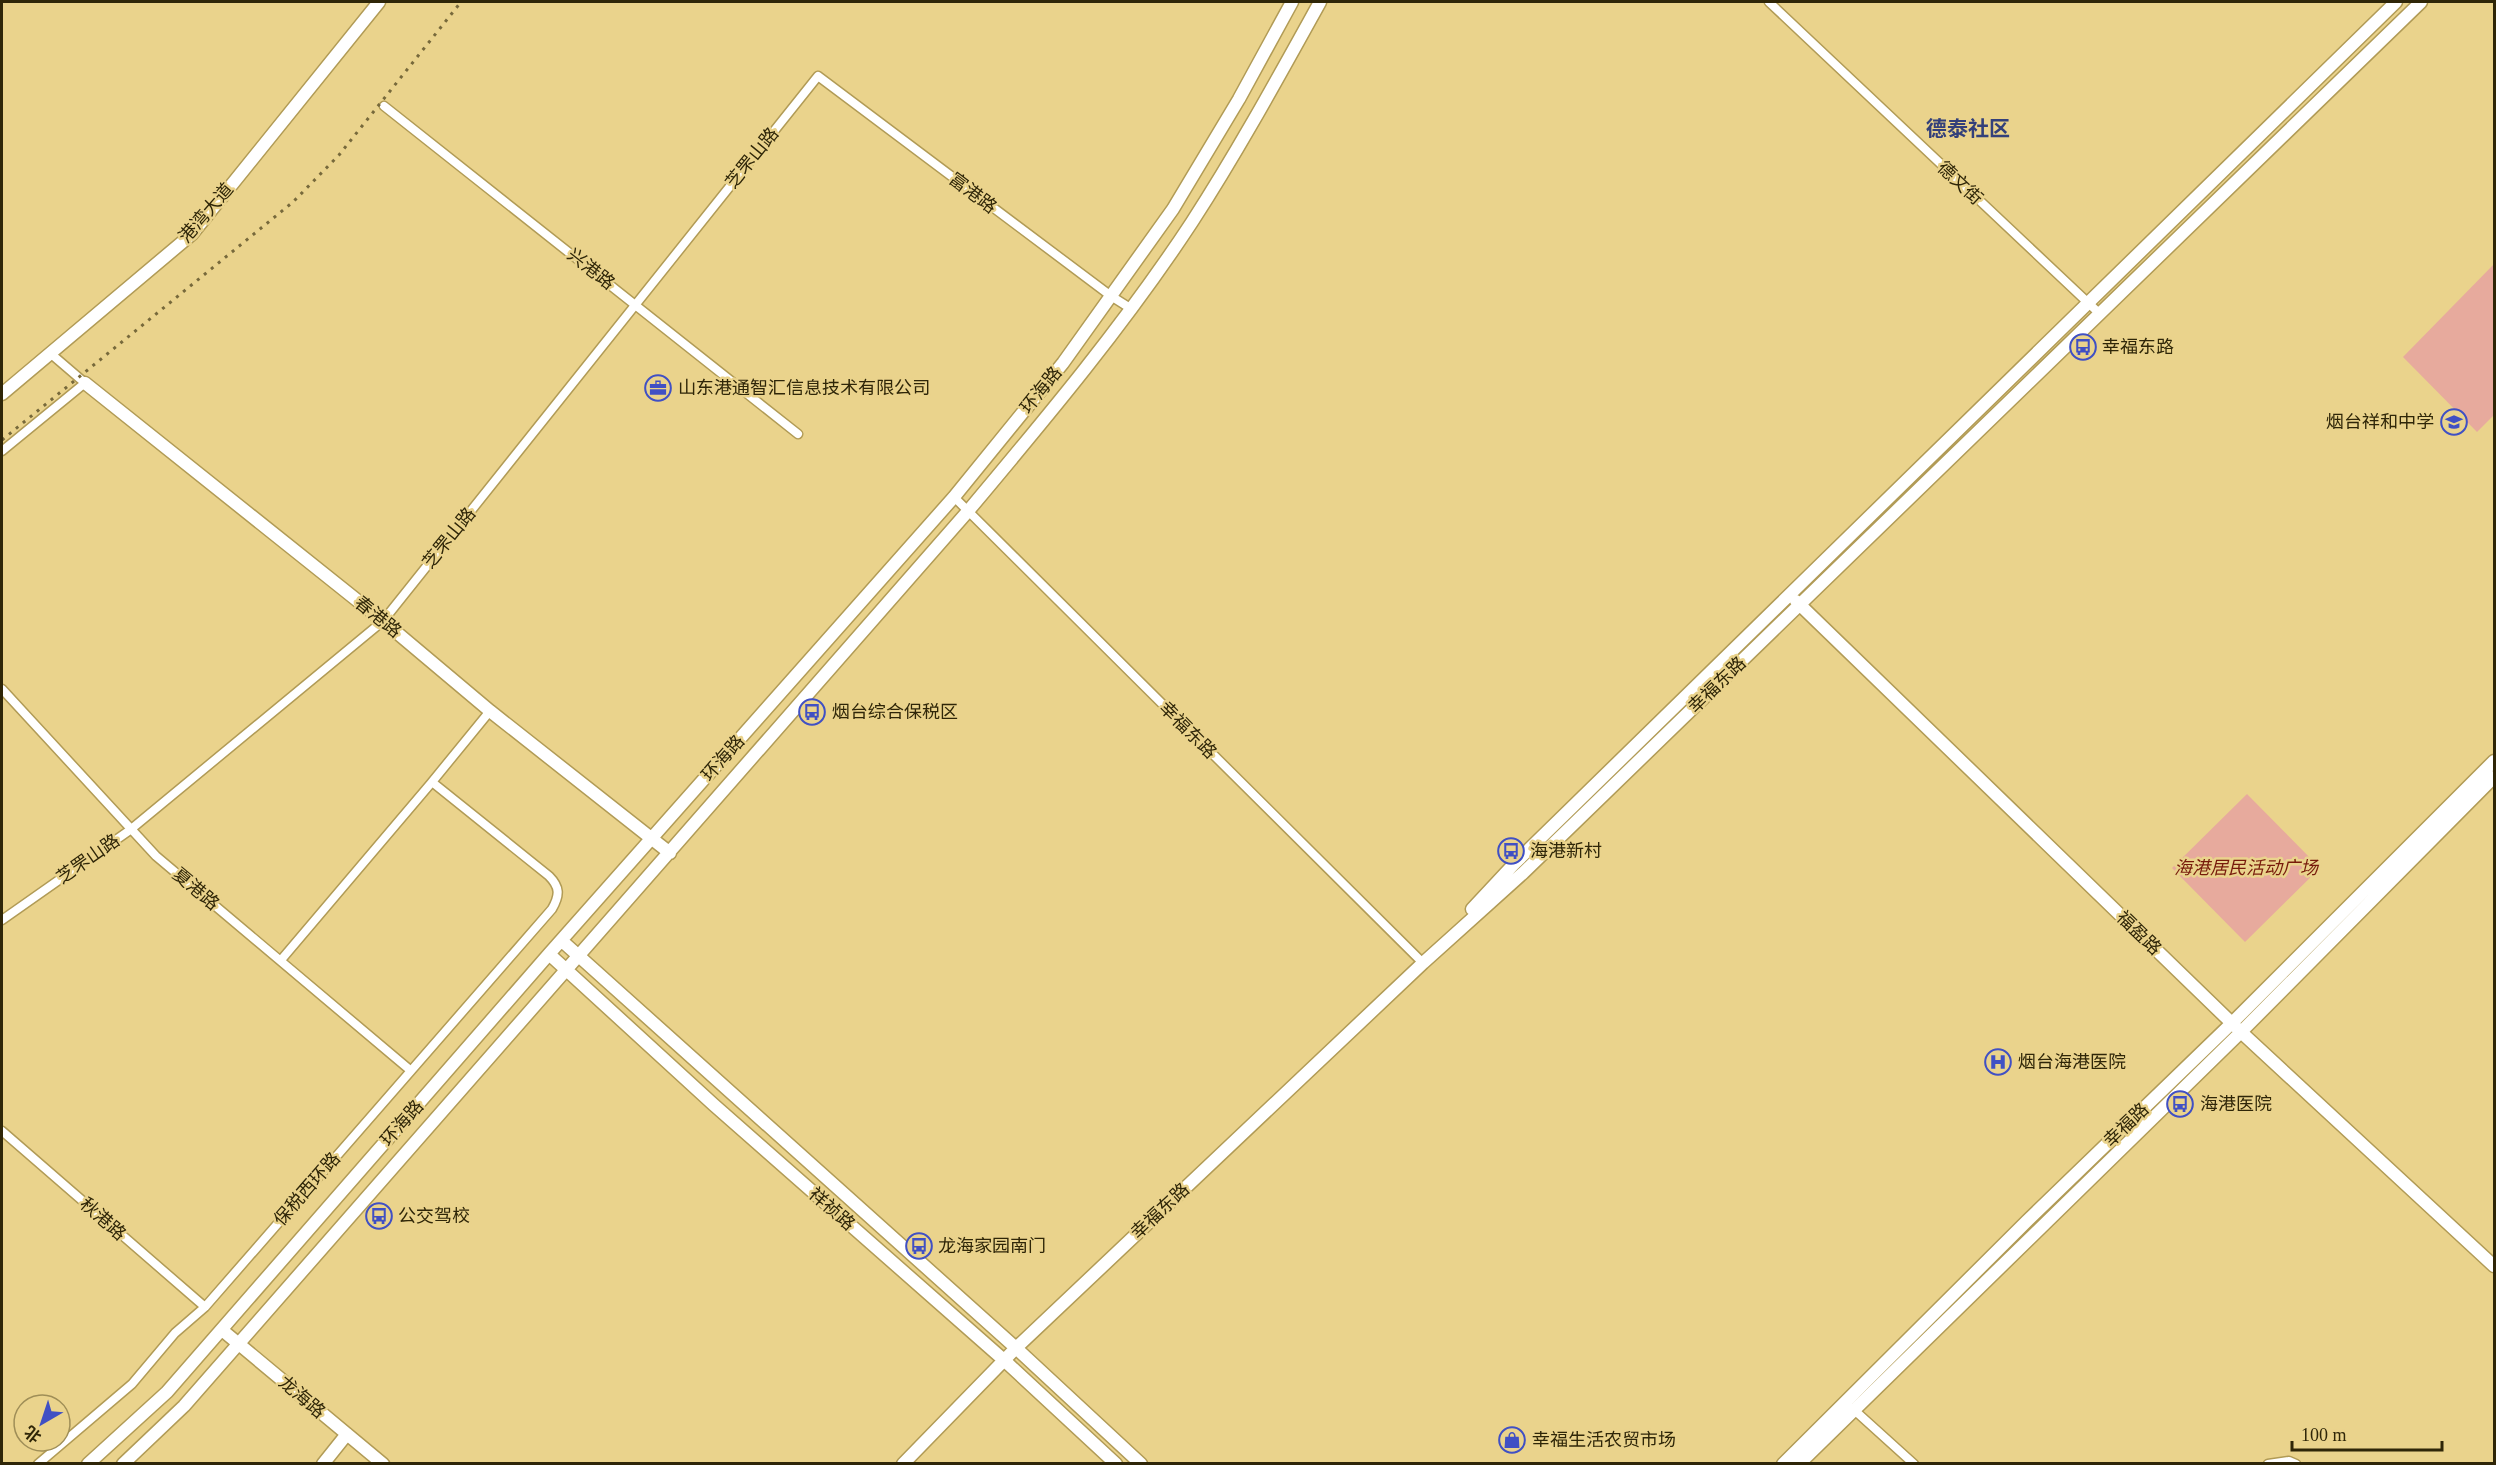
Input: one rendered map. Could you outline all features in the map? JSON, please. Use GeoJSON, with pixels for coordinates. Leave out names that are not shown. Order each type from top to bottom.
{"type":"FeatureCollection","features":[{"type":"Feature","properties":{"kind":"street","name":"港湾大道"},"geometry":{"type":"LineString","coordinates":[[2,394],[192,234],[379,2]]}},
{"type":"Feature","properties":{"kind":"street","name":"环海路"},"geometry":{"type":"LineString","coordinates":[[88,1464],[167,1392],[549,954],[954,497],[1063,363],[1173,209],[1239,99],[1292,2]]}},
{"type":"Feature","properties":{"kind":"street","name":"环海路"},"geometry":{"type":"LineString","coordinates":[[123,1464],[184,1406],[969,510],[1082,375],[1191,223],[1258,112],[1320,2]]}},
{"type":"Feature","properties":{"kind":"street","name":"德文街"},"geometry":{"type":"LineString","coordinates":[[1769,2],[2100,314]]}},
{"type":"Feature","properties":{"kind":"street","name":"幸福东路"},"geometry":{"type":"LineString","coordinates":[[1423,963],[1514,864],[2396,2]]}},
{"type":"Feature","properties":{"kind":"street","name":"幸福东路"},"geometry":{"type":"LineString","coordinates":[[903,1464],[1016,1348],[1423,963],[1523,873],[2421,2]]}},
{"type":"Feature","properties":{"kind":"street","name":"富港路"},"geometry":{"type":"LineString","coordinates":[[818,76],[1130,308]]}},
{"type":"Feature","properties":{"kind":"street","name":"芝罘山路"},"geometry":{"type":"LineString","coordinates":[[2,920],[130,830],[383,621],[818,76]]}},
{"type":"Feature","properties":{"kind":"street","name":"兴港路"},"geometry":{"type":"LineString","coordinates":[[384,106],[798,434]]}},
{"type":"Feature","properties":{"kind":"street"},"geometry":{"type":"LineString","coordinates":[[2,451],[85,383],[50,353]]}},
{"type":"Feature","properties":{"kind":"street","name":"春港路"},"geometry":{"type":"LineString","coordinates":[[85,383],[383,621],[489,711],[670,853]]}},
{"type":"Feature","properties":{"kind":"street","name":"幸福东路"},"geometry":{"type":"LineString","coordinates":[[954,497],[1423,963]]}},
{"type":"Feature","properties":{"kind":"street","name":"福盈路"},"geometry":{"type":"LineString","coordinates":[[1788,594],[2237,1027],[2494,1266]]}},
{"type":"Feature","properties":{"kind":"street","name":"夏港路"},"geometry":{"type":"LineString","coordinates":[[2,689],[156,856],[410,1070]]}},
{"type":"Feature","properties":{"kind":"street"},"geometry":{"type":"LineString","coordinates":[[280,960],[432,782],[489,711]]}},
{"type":"Feature","properties":{"kind":"street","name":"幸福路"},"geometry":{"type":"LineString","coordinates":[[2237,1027],[2494,761]]}},
{"type":"Feature","properties":{"kind":"street","name":"幸福路"},"geometry":{"type":"LineString","coordinates":[[1799,1464],[1849,1405],[2027,1221],[2237,1027],[2494,777]]}},
{"type":"Feature","properties":{"kind":"street","name":"保税西环路"},"geometry":{"type":"LineString","coordinates":[[38,1464],[132,1384],[176,1333],[204,1307],[552,909],[558,897],[557,885],[549,876],[432,782]]}},
{"type":"Feature","properties":{"kind":"street"},"geometry":{"type":"LineString","coordinates":[[562,941],[1016,1348],[1141,1464]]}},
{"type":"Feature","properties":{"kind":"street","name":"祥祯路"},"geometry":{"type":"LineString","coordinates":[[549,954],[723,1113],[1005,1361],[1116,1464]]}},
{"type":"Feature","properties":{"kind":"street","name":"秋港路"},"geometry":{"type":"LineString","coordinates":[[2,1131],[204,1307]]}},
{"type":"Feature","properties":{"kind":"street","name":"龙海路"},"geometry":{"type":"LineString","coordinates":[[222,1330],[383,1464]]}},
{"type":"Feature","properties":{"kind":"street"},"geometry":{"type":"LineString","coordinates":[[1849,1405],[1914,1464]]}},
{"type":"Feature","properties":{"kind":"street","name":"幸福路"},"geometry":{"type":"LineString","coordinates":[[1783,1464],[1849,1405]]}},
{"type":"Feature","properties":{"kind":"street"},"geometry":{"type":"LineString","coordinates":[[322,1464],[347,1434]]}},
{"type":"Feature","properties":{"kind":"street"},"geometry":{"type":"LineString","coordinates":[[2268,1464],[2289,1461],[2296,1464]]}},
{"type":"Feature","properties":{"kind":"green space"},"geometry":{"type":"Polygon","coordinates":[[[2494,264],[2494,415],[2477,432],[2403,357],[2494,264]]]}},
{"type":"Feature","properties":{"kind":"green space","name":"海港居民活动广场"},"geometry":{"type":"Polygon","coordinates":[[[2247,794],[2320,868],[2245,942],[2172,868],[2247,794]]]}},
{"type":"Feature","properties":{"kind":"railway"},"geometry":{"type":"LineString","coordinates":[[2,440],[293,202],[339,155],[461,2]]}},
{"type":"Feature","properties":{"kind":"place","name":"幸福东路"},"geometry":{"type":"Point","coordinates":[2083,347]}},
{"type":"Feature","properties":{"kind":"place","name":"山东港通智汇信息技术有限公司"},"geometry":{"type":"Point","coordinates":[658,388]}},
{"type":"Feature","properties":{"kind":"place","name":"烟台祥和中学"},"geometry":{"type":"Point","coordinates":[2454,422]}},
{"type":"Feature","properties":{"kind":"place","name":"烟台综合保税区"},"geometry":{"type":"Point","coordinates":[812,712]}},
{"type":"Feature","properties":{"kind":"place","name":"海港新村"},"geometry":{"type":"Point","coordinates":[1511,851]}},
{"type":"Feature","properties":{"kind":"place","name":"烟台海港医院"},"geometry":{"type":"Point","coordinates":[1998,1062]}},
{"type":"Feature","properties":{"kind":"place","name":"海港医院"},"geometry":{"type":"Point","coordinates":[2180,1104]}},
{"type":"Feature","properties":{"kind":"place","name":"公交驾校"},"geometry":{"type":"Point","coordinates":[379,1216]}},
{"type":"Feature","properties":{"kind":"place","name":"龙海家园南门"},"geometry":{"type":"Point","coordinates":[919,1246]}},
{"type":"Feature","properties":{"kind":"place","name":"幸福生活农贸市场"},"geometry":{"type":"Point","coordinates":[1512,1440]}},
{"type":"Feature","properties":{"kind":"district","name":"德泰社区"},"geometry":{"type":"Point","coordinates":[1968,129]}}]}
